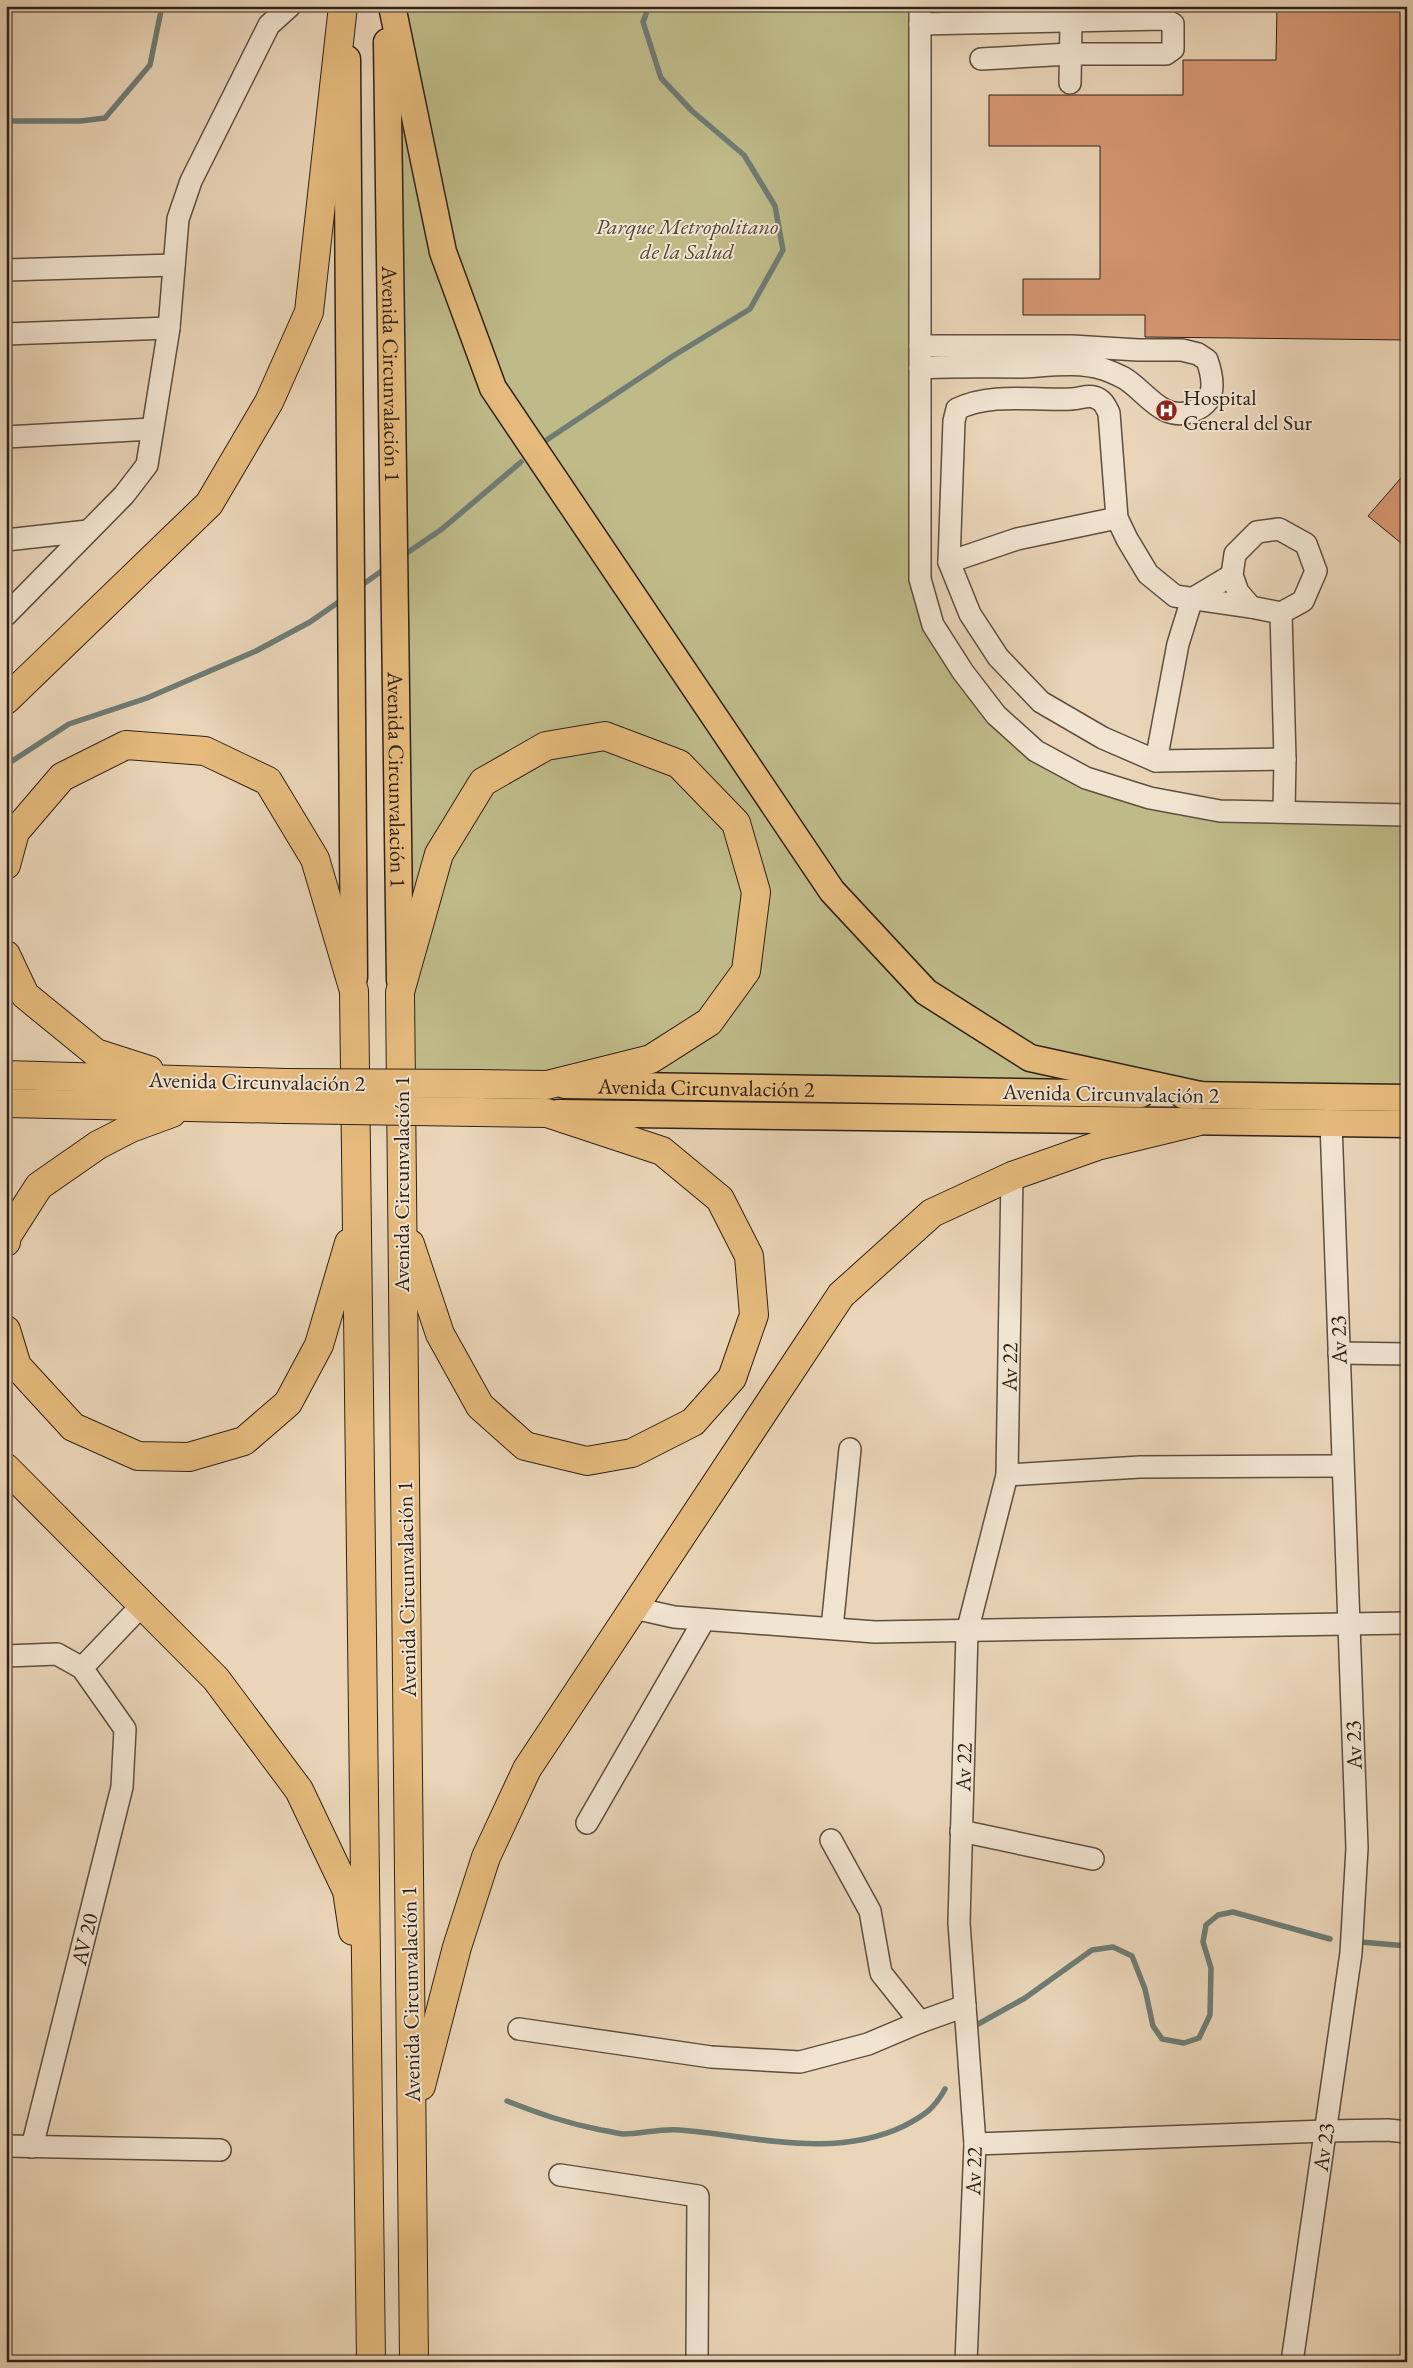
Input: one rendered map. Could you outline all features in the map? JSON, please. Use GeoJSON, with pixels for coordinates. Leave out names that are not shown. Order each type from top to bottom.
{"type":"FeatureCollection","features":[{"type":"Feature","properties":{"kind":"highway"},"geometry":{"type":"LineString","coordinates":[[6,700],[209,504],[269,402],[309,312],[345,6]]}},
{"type":"Feature","properties":{"kind":"highway"},"geometry":{"type":"LineString","coordinates":[[400,992],[439,854],[483,782],[546,746],[605,736],[679,764],[736,823],[748,860],[756,892],[746,971],[709,1022],[651,1059],[547,1085]]}},
{"type":"Feature","properties":{"kind":"highway"},"geometry":{"type":"LineString","coordinates":[[6,865],[15,832],[62,778],[126,745],[205,751],[268,781],[315,858],[354,990]]}},
{"type":"Feature","properties":{"kind":"highway"},"geometry":{"type":"LineString","coordinates":[[6,955],[24,995],[96,1053],[184,1080]]}},
{"type":"Feature","properties":{"kind":"highway","name":"Avenida Circunvalación 1"},"geometry":{"type":"LineString","coordinates":[[354,990],[372,2362]]}},
{"type":"Feature","properties":{"kind":"highway","name":"Avenida Circunvalación 1"},"geometry":{"type":"LineString","coordinates":[[400,992],[414,2362]]}},
{"type":"Feature","properties":{"kind":"highway","name":"Avenida Circunvalación 2"},"geometry":{"type":"LineString","coordinates":[[6,1075],[285,1083],[547,1085]]}},
{"type":"Feature","properties":{"kind":"highway","name":"Avenida Circunvalación 2"},"geometry":{"type":"LineString","coordinates":[[6,1104],[547,1113]]}},
{"type":"Feature","properties":{"kind":"highway"},"geometry":{"type":"LineString","coordinates":[[6,1242],[7,1236],[39,1186],[98,1145],[131,1128],[187,1108]]}},
{"type":"Feature","properties":{"kind":"highway"},"geometry":{"type":"LineString","coordinates":[[401,1219],[440,1334],[480,1406],[525,1446],[587,1461],[632,1453],[693,1422],[732,1378],[754,1315],[749,1256],[720,1199],[662,1151],[547,1113]]}},
{"type":"Feature","properties":{"kind":"highway"},"geometry":{"type":"LineString","coordinates":[[412,2121],[457,1947],[486,1857],[527,1770],[841,1295],[932,1213],[1012,1176],[1097,1146],[1196,1122]]}},
{"type":"Feature","properties":{"kind":"highway"},"geometry":{"type":"LineString","coordinates":[[6,1330],[17,1366],[73,1427],[138,1456],[189,1457],[244,1441],[288,1403],[319,1345],[357,1215]]}},
{"type":"Feature","properties":{"kind":"highway"},"geometry":{"type":"LineString","coordinates":[[6,1468],[216,1679],[299,1790],[347,1891],[368,2037]]}},
{"type":"Feature","properties":{"kind":"main road","name":"Avenida Circunvalación 1"},"geometry":{"type":"LineString","coordinates":[[345,6],[354,990]]}},
{"type":"Feature","properties":{"kind":"main road","name":"Avenida Circunvalación 1"},"geometry":{"type":"LineString","coordinates":[[387,6],[400,992]]}},
{"type":"Feature","properties":{"kind":"main road"},"geometry":{"type":"LineString","coordinates":[[392,6],[443,252],[493,388],[832,891],[926,992],[1030,1058],[1200,1095]]}},
{"type":"Feature","properties":{"kind":"main road","name":"Avenida Circunvalación 2"},"geometry":{"type":"LineString","coordinates":[[547,1085],[1407,1098]]}},
{"type":"Feature","properties":{"kind":"main road","name":"Avenida Circunvalación 2"},"geometry":{"type":"LineString","coordinates":[[547,1113],[1407,1124]]}},
{"type":"Feature","properties":{"kind":"street"},"geometry":{"type":"LineString","coordinates":[[6,615],[124,495],[147,466],[169,328],[178,219],[192,181],[269,25],[290,6]]}},
{"type":"Feature","properties":{"kind":"street"},"geometry":{"type":"LineString","coordinates":[[1067,14],[1070,83]]}},
{"type":"Feature","properties":{"kind":"street"},"geometry":{"type":"LineString","coordinates":[[981,58],[1070,54],[1166,54],[1173,49],[1173,24],[1170,20],[1067,14],[920,15],[920,579],[933,625],[963,672],[996,715],[1036,751],[1086,778],[1150,798],[1220,811],[1407,815]]}},
{"type":"Feature","properties":{"kind":"street"},"geometry":{"type":"LineString","coordinates":[[6,270],[174,265]]}},
{"type":"Feature","properties":{"kind":"street"},"geometry":{"type":"LineString","coordinates":[[6,334],[169,328]]}},
{"type":"Feature","properties":{"kind":"street"},"geometry":{"type":"LineString","coordinates":[[920,346],[1072,346],[1138,350],[1182,350],[1198,354],[1207,360],[1213,381],[1212,392],[1205,404],[1192,411],[1170,411],[1156,406],[1125,378],[1102,369],[1072,366],[920,368]]}},
{"type":"Feature","properties":{"kind":"street"},"geometry":{"type":"LineString","coordinates":[[1125,378],[1138,350]]}},
{"type":"Feature","properties":{"kind":"street"},"geometry":{"type":"LineString","coordinates":[[1251,606],[1238,592],[1232,575],[1235,554],[1257,532],[1279,529],[1306,544],[1316,571],[1303,601],[1281,612],[1175,596],[1148,574],[1117,518],[1110,413],[1104,402],[1092,396],[1072,400],[1018,398],[968,403],[957,409],[954,421],[949,562],[970,614],[998,657],[1041,702],[1103,738],[1156,762],[1285,759]]}},
{"type":"Feature","properties":{"kind":"street"},"geometry":{"type":"LineString","coordinates":[[6,437],[152,429]]}},
{"type":"Feature","properties":{"kind":"street"},"geometry":{"type":"LineString","coordinates":[[949,562],[1016,539],[1117,518]]}},
{"type":"Feature","properties":{"kind":"street"},"geometry":{"type":"LineString","coordinates":[[6,540],[88,531]]}},
{"type":"Feature","properties":{"kind":"street"},"geometry":{"type":"LineString","coordinates":[[1156,762],[1178,644],[1192,599],[1232,575]]}},
{"type":"Feature","properties":{"kind":"street"},"geometry":{"type":"LineString","coordinates":[[1281,612],[1285,759],[1284,811]]}},
{"type":"Feature","properties":{"kind":"street","name":"Av 23"},"geometry":{"type":"LineString","coordinates":[[1292,2362],[1351,1953],[1357,1848],[1342,1466],[1332,1124]]}},
{"type":"Feature","properties":{"kind":"street","name":"Av 22"},"geometry":{"type":"LineString","coordinates":[[966,2362],[975,2144],[959,1923],[967,1632],[1007,1475],[1012,1176]]}},
{"type":"Feature","properties":{"kind":"street"},"geometry":{"type":"LineString","coordinates":[[1339,1354],[1407,1354]]}},
{"type":"Feature","properties":{"kind":"street"},"geometry":{"type":"LineString","coordinates":[[832,1628],[850,1449]]}},
{"type":"Feature","properties":{"kind":"street"},"geometry":{"type":"LineString","coordinates":[[1007,1475],[1140,1467],[1342,1466]]}},
{"type":"Feature","properties":{"kind":"street"},"geometry":{"type":"LineString","coordinates":[[6,1656],[57,1654],[82,1668],[142,1605]]}},
{"type":"Feature","properties":{"kind":"street"},"geometry":{"type":"LineString","coordinates":[[634,1608],[674,1617],[704,1620],[875,1632],[1407,1624]]}},
{"type":"Feature","properties":{"kind":"street"},"geometry":{"type":"LineString","coordinates":[[587,1823],[704,1620]]}},
{"type":"Feature","properties":{"kind":"street","name":"AV 20"},"geometry":{"type":"LineString","coordinates":[[32,2147],[122,1787],[125,1729],[82,1668]]}},
{"type":"Feature","properties":{"kind":"street"},"geometry":{"type":"LineString","coordinates":[[961,1831],[1093,1859]]}},
{"type":"Feature","properties":{"kind":"street"},"geometry":{"type":"LineString","coordinates":[[831,1840],[870,1911],[881,1973],[920,2022]]}},
{"type":"Feature","properties":{"kind":"street"},"geometry":{"type":"LineString","coordinates":[[520,2029],[711,2057],[800,2062],[868,2044],[920,2022],[965,2006]]}},
{"type":"Feature","properties":{"kind":"street"},"geometry":{"type":"LineString","coordinates":[[975,2144],[1326,2131],[1388,2130],[1407,2132]]}},
{"type":"Feature","properties":{"kind":"street"},"geometry":{"type":"LineString","coordinates":[[6,2146],[220,2150]]}},
{"type":"Feature","properties":{"kind":"street"},"geometry":{"type":"LineString","coordinates":[[560,2175],[698,2196],[697,2362]]}},
{"type":"Feature","properties":{"kind":"green space","name":"Parque Metropolitano de la Salud"},"geometry":{"type":"Polygon","coordinates":[[[387,6],[920,6],[920,579],[933,625],[1036,751],[1150,798],[1407,815],[1407,1098],[400,1084],[387,6]]]}},
{"type":"Feature","properties":{"kind":"building"},"geometry":{"type":"Polygon","coordinates":[[[1277,6],[1407,6],[1407,340],[1145,337],[1145,315],[1023,315],[1023,279],[1100,279],[1100,146],[989,146],[989,95],[1183,95],[1183,60],[1276,60],[1277,6]]]}},
{"type":"Feature","properties":{"kind":"building"},"geometry":{"type":"Polygon","coordinates":[[[1407,471],[1407,548],[1368,516],[1407,471]]]}},
{"type":"Feature","properties":{"kind":"waterway"},"geometry":{"type":"LineString","coordinates":[[6,121],[81,121],[105,118],[150,65],[162,6]]}},
{"type":"Feature","properties":{"kind":"waterway"},"geometry":{"type":"LineString","coordinates":[[542,443],[673,356],[750,309],[783,250],[775,206],[744,155],[692,111],[661,78],[643,22],[649,6]]}},
{"type":"Feature","properties":{"kind":"waterway"},"geometry":{"type":"LineString","coordinates":[[401,557],[442,529],[521,462]]}},
{"type":"Feature","properties":{"kind":"waterway"},"geometry":{"type":"LineString","coordinates":[[359,587],[386,568]]}},
{"type":"Feature","properties":{"kind":"waterway"},"geometry":{"type":"LineString","coordinates":[[6,765],[69,724],[147,698],[256,651],[310,622],[343,599]]}},
{"type":"Feature","properties":{"kind":"waterway"},"geometry":{"type":"LineString","coordinates":[[971,2028],[1025,1998],[1092,1950],[1113,1947],[1132,1956],[1145,1989],[1153,2026],[1162,2039],[1184,2043],[1199,2038],[1210,2015],[1211,1968],[1203,1942],[1206,1925],[1218,1915],[1233,1912],[1330,1939]]}},
{"type":"Feature","properties":{"kind":"waterway"},"geometry":{"type":"LineString","coordinates":[[1361,1942],[1407,1946]]}},
{"type":"Feature","properties":{"kind":"waterway"},"geometry":{"type":"LineString","coordinates":[[507,2101],[565,2121],[623,2134],[673,2130],[794,2143],[822,2144],[850,2142],[877,2136],[904,2126],[928,2111],[937,2102],[945,2089]]}},
{"type":"Feature","properties":{"kind":"place","name":"Hospital General del Sur"},"geometry":{"type":"Point","coordinates":[1167,410]}}]}
